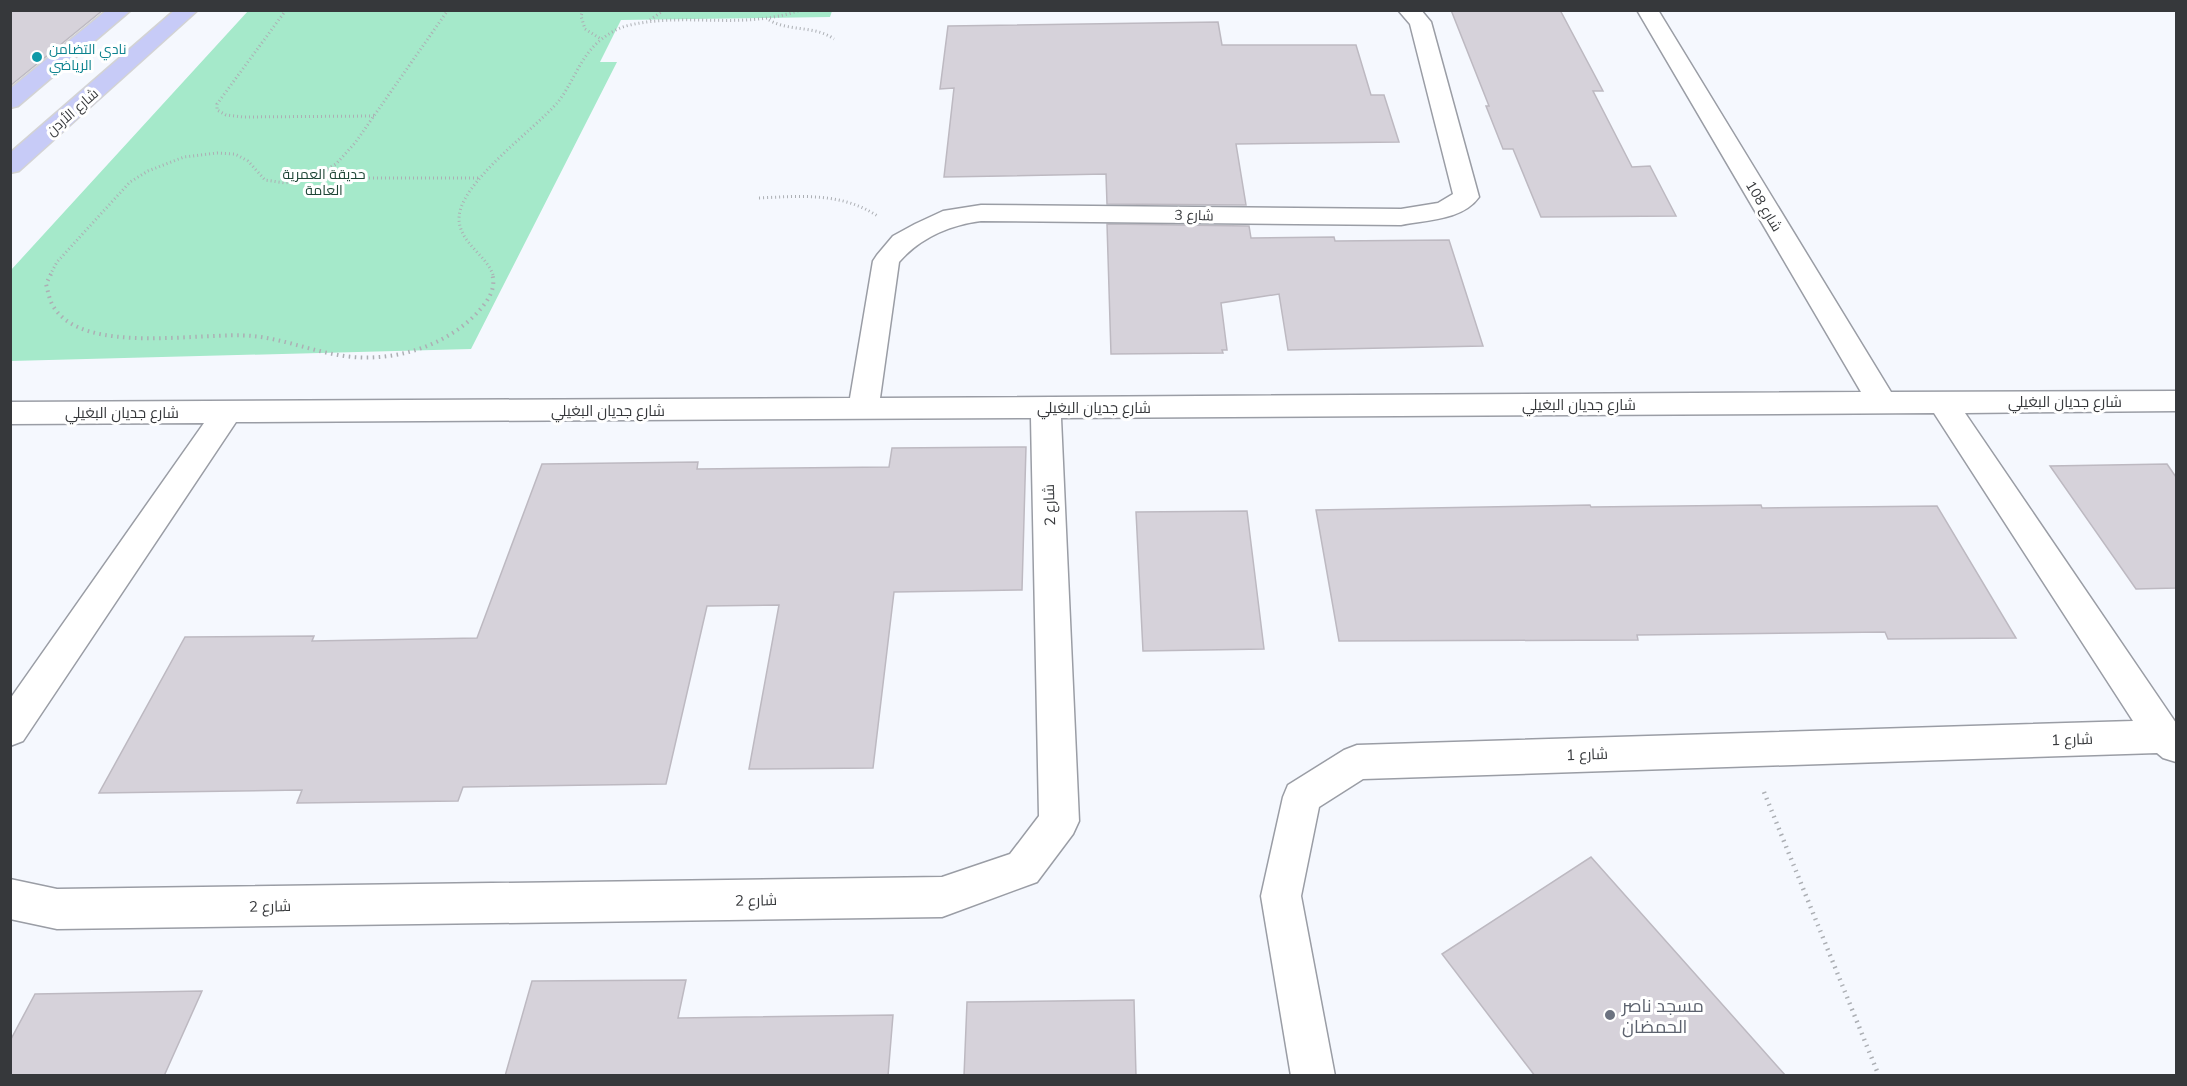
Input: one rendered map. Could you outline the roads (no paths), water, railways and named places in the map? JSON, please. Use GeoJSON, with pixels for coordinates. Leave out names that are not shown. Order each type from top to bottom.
{"type":"FeatureCollection","features":[{"type":"Feature","properties":{"kind":"main road"},"geometry":{"type":"LineString","coordinates":[[10,101],[121,10]]}},
{"type":"Feature","properties":{"kind":"main road","name":"شارع الأردن"},"geometry":{"type":"LineString","coordinates":[[11,164],[188,10]]}},
{"type":"Feature","properties":{"kind":"street","name":"شارع 3"},"geometry":{"type":"LineString","coordinates":[[863,408],[886,261],[902,242],[952,217],[981,213],[1401,217],[1445,208],[1466,197],[1420,22],[1408,10]]}},
{"type":"Feature","properties":{"kind":"street","name":"شارع 108"},"geometry":{"type":"LineString","coordinates":[[1647,10],[1882,402]]}},
{"type":"Feature","properties":{"kind":"street","name":"شارع جديان البغيلي"},"geometry":{"type":"LineString","coordinates":[[10,413],[2176,401]]}},
{"type":"Feature","properties":{"kind":"street","name":"شارع 1"},"geometry":{"type":"LineString","coordinates":[[1942,402],[2170,741]]}},
{"type":"Feature","properties":{"kind":"street","name":"شارع 2"},"geometry":{"type":"LineString","coordinates":[[10,899],[57,909],[942,897],[1023,869],[1059,822],[1046,407]]}},
{"type":"Feature","properties":{"kind":"street"},"geometry":{"type":"LineString","coordinates":[[10,730],[227,412]]}},
{"type":"Feature","properties":{"kind":"street","name":"شارع 1"},"geometry":{"type":"LineString","coordinates":[[1313,1076],[1281,896],[1302,797],[1357,762],[1746,749],[2170,741]]}},
{"type":"Feature","properties":{"kind":"place","name":"نادي التضامن الرياضي"},"geometry":{"type":"Point","coordinates":[37,57]}},
{"type":"Feature","properties":{"kind":"place","name":"مسجد ناصر الحمضان"},"geometry":{"type":"Point","coordinates":[1610,1015]}},
{"type":"Feature","properties":{"kind":"park label","name":"حديقة العمرية العامة"},"geometry":{"type":"Point","coordinates":[324,182]}}]}
